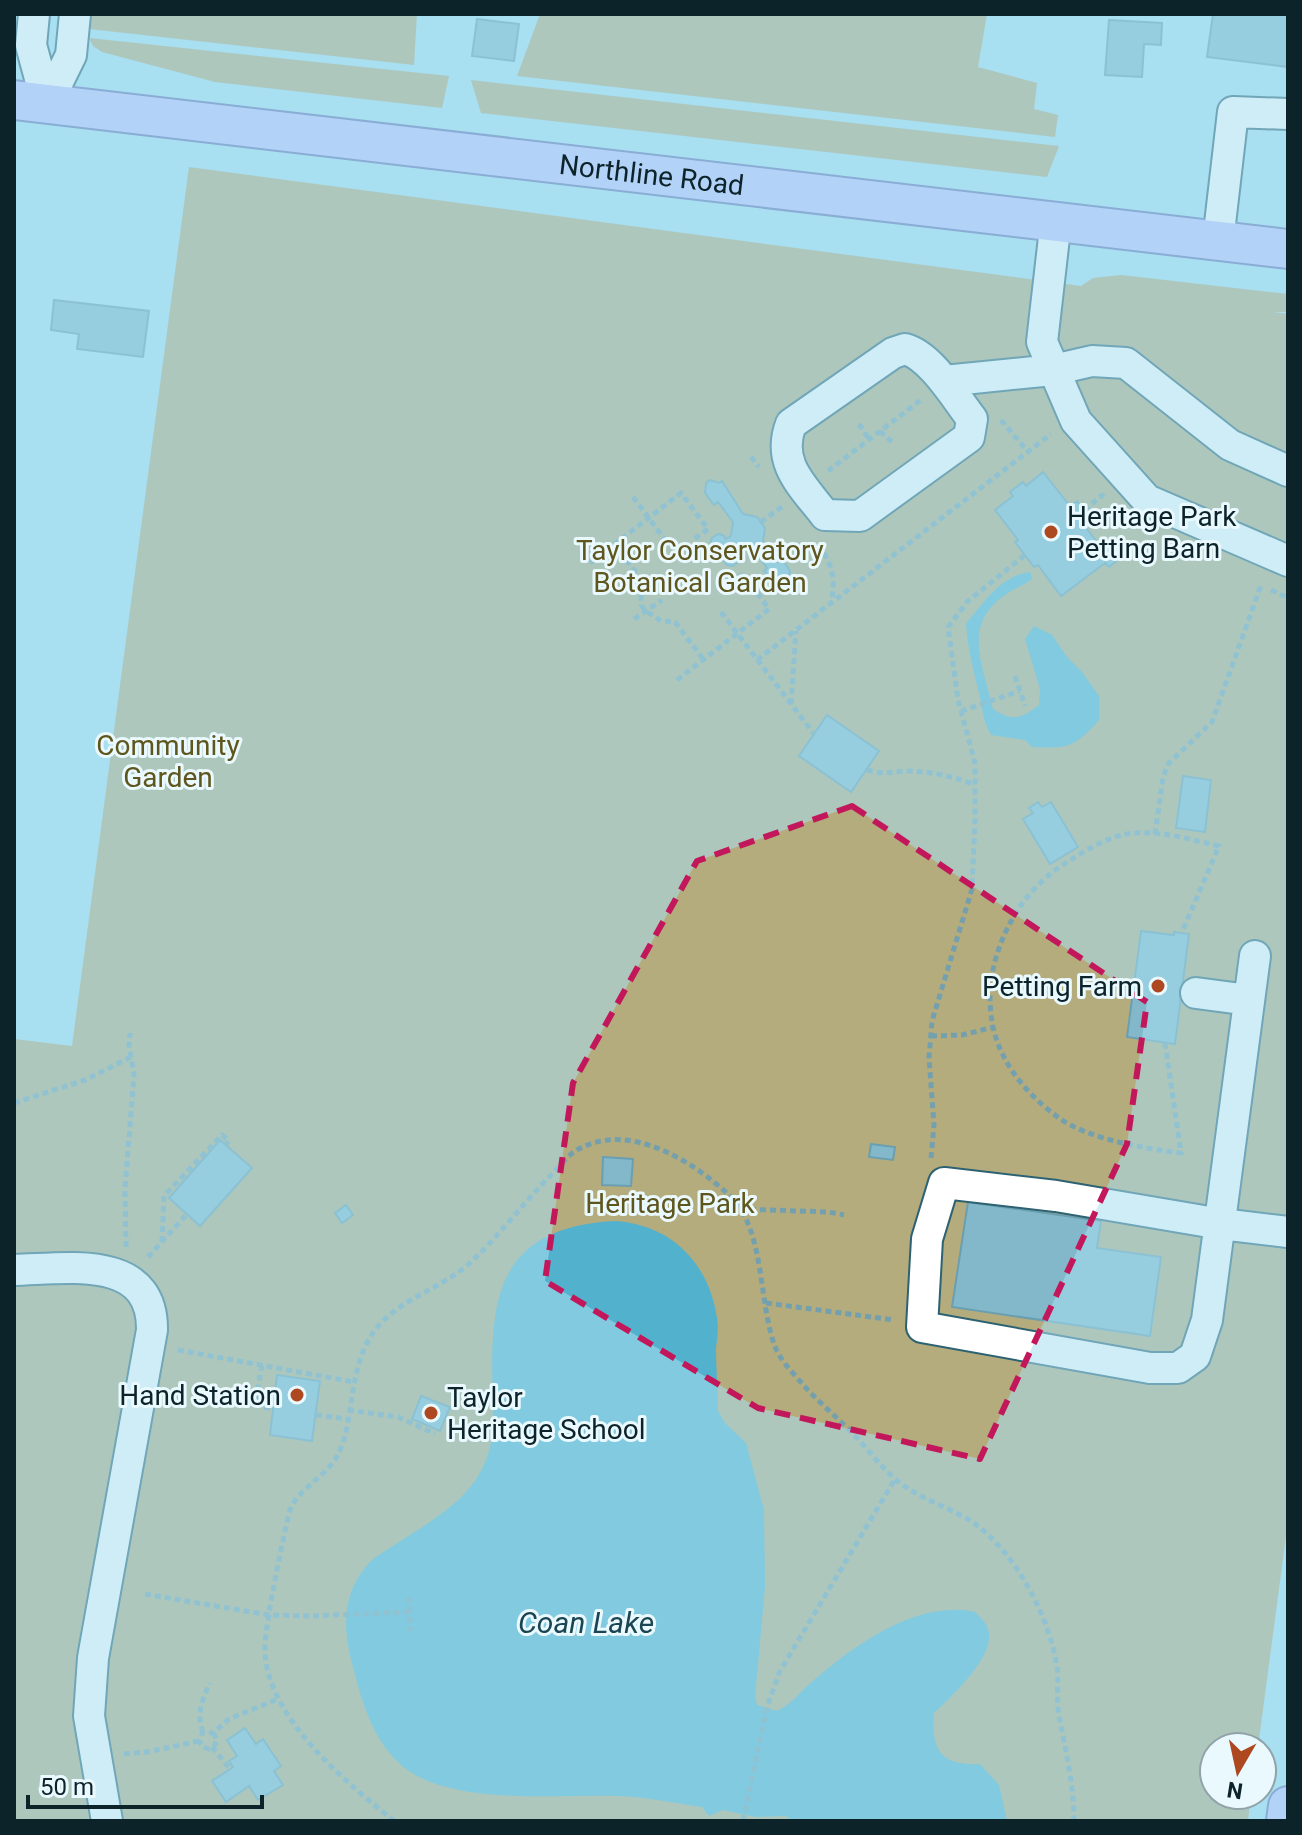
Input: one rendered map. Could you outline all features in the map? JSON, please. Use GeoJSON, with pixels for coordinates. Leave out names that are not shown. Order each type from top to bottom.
{"type":"FeatureCollection","features":[{"type":"Feature","properties":{"kind":"main road","name":"Northline Road"},"geometry":{"type":"LineString","coordinates":[[31,102],[1288,249]]}},
{"type":"Feature","properties":{"kind":"main road"},"geometry":{"type":"LineString","coordinates":[[1286,1821],[1288,1806]]}},
{"type":"Feature","properties":{"kind":"street"},"geometry":{"type":"LineString","coordinates":[[31,102],[34,14]]}},
{"type":"Feature","properties":{"kind":"street"},"geometry":{"type":"LineString","coordinates":[[31,102],[71,55],[75,14]]}},
{"type":"Feature","properties":{"kind":"street"},"geometry":{"type":"LineString","coordinates":[[1218,241],[1233,112],[1288,114]]}},
{"type":"Feature","properties":{"kind":"street"},"geometry":{"type":"LineString","coordinates":[[1056,220],[1042,342],[1076,421],[1147,500],[1288,561]]}},
{"type":"Feature","properties":{"kind":"street"},"geometry":{"type":"LineString","coordinates":[[905,349],[916,352],[944,381],[972,419],[969,437],[860,516],[825,515],[786,458],[785,440],[791,424],[893,353],[905,349]]}},
{"type":"Feature","properties":{"kind":"street"},"geometry":{"type":"LineString","coordinates":[[944,381],[1053,370],[1092,361],[1126,363],[1230,445],[1288,471]]}},
{"type":"Feature","properties":{"kind":"street"},"geometry":{"type":"LineString","coordinates":[[1255,956],[1221,1224],[1207,1320],[1195,1356],[1178,1368],[1150,1368],[922,1327],[927,1239],[944,1183],[1056,1196],[1221,1224],[1288,1232]]}},
{"type":"Feature","properties":{"kind":"street"},"geometry":{"type":"LineString","coordinates":[[1196,993],[1249,1000]]}},
{"type":"Feature","properties":{"kind":"street"},"geometry":{"type":"LineString","coordinates":[[14,1270],[98,1270],[126,1278],[147,1297],[152,1315],[93,1658],[89,1716],[107,1821]]}},
{"type":"Feature","properties":{"kind":"path"},"geometry":{"type":"LineString","coordinates":[[761,522],[944,381]]}},
{"type":"Feature","properties":{"kind":"path"},"geometry":{"type":"LineString","coordinates":[[859,424],[869,439]]}},
{"type":"Feature","properties":{"kind":"path"},"geometry":{"type":"LineString","coordinates":[[880,431],[892,442]]}},
{"type":"Feature","properties":{"kind":"path"},"geometry":{"type":"LineString","coordinates":[[757,660],[1053,433]]}},
{"type":"Feature","properties":{"kind":"path"},"geometry":{"type":"LineString","coordinates":[[590,563],[681,493],[708,529],[694,539]]}},
{"type":"Feature","properties":{"kind":"path"},"geometry":{"type":"LineString","coordinates":[[1084,510],[1105,493]]}},
{"type":"Feature","properties":{"kind":"path"},"geometry":{"type":"LineString","coordinates":[[633,497],[665,540]]}},
{"type":"Feature","properties":{"kind":"path"},"geometry":{"type":"LineString","coordinates":[[614,544],[641,579],[641,605],[661,621],[675,622],[703,659]]}},
{"type":"Feature","properties":{"kind":"path"},"geometry":{"type":"LineString","coordinates":[[930,1167],[934,1125],[929,1058],[932,1021],[972,889],[975,763],[961,711],[948,627],[968,601],[1025,555]]}},
{"type":"Feature","properties":{"kind":"path"},"geometry":{"type":"LineString","coordinates":[[677,680],[769,609],[743,574],[729,583]]}},
{"type":"Feature","properties":{"kind":"path"},"geometry":{"type":"LineString","coordinates":[[1155,834],[1163,777],[1169,763],[1212,722],[1261,585]]}},
{"type":"Feature","properties":{"kind":"path"},"geometry":{"type":"LineString","coordinates":[[634,619],[662,600]]}},
{"type":"Feature","properties":{"kind":"path"},"geometry":{"type":"LineString","coordinates":[[721,612],[814,734]]}},
{"type":"Feature","properties":{"kind":"path"},"geometry":{"type":"LineString","coordinates":[[791,705],[796,631]]}},
{"type":"Feature","properties":{"kind":"path"},"geometry":{"type":"LineString","coordinates":[[1015,676],[1025,706]]}},
{"type":"Feature","properties":{"kind":"path"},"geometry":{"type":"LineString","coordinates":[[961,711],[1020,691]]}},
{"type":"Feature","properties":{"kind":"path"},"geometry":{"type":"LineString","coordinates":[[867,770],[884,775],[903,771],[952,775],[975,785]]}},
{"type":"Feature","properties":{"kind":"path"},"geometry":{"type":"LineString","coordinates":[[1165,1043],[1181,1153],[1142,1149],[1061,1120],[1027,1090],[1002,1055],[990,1016],[993,974],[1003,933],[1027,894],[1058,867],[1095,845],[1134,833],[1172,835],[1219,846],[1182,932]]}},
{"type":"Feature","properties":{"kind":"path"},"geometry":{"type":"LineString","coordinates":[[931,1036],[962,1035],[994,1027]]}},
{"type":"Feature","properties":{"kind":"path"},"geometry":{"type":"LineString","coordinates":[[126,1278],[125,1188],[134,1075],[130,1033]]}},
{"type":"Feature","properties":{"kind":"path"},"geometry":{"type":"LineString","coordinates":[[14,1103],[85,1080],[131,1057]]}},
{"type":"Feature","properties":{"kind":"path"},"geometry":{"type":"LineString","coordinates":[[162,1242],[164,1196],[222,1135],[229,1141],[225,1145]]}},
{"type":"Feature","properties":{"kind":"path"},"geometry":{"type":"LineString","coordinates":[[394,1821],[324,1757],[288,1718],[278,1699],[265,1657],[269,1615],[290,1510],[301,1493],[334,1461],[344,1441],[359,1362],[378,1326],[394,1310],[470,1263],[577,1150],[611,1140],[632,1140],[672,1155],[732,1198],[747,1221],[776,1348],[789,1368],[858,1439],[882,1469],[985,1531],[1016,1568],[1042,1617],[1057,1666],[1058,1712],[1070,1775],[1074,1821]]}},
{"type":"Feature","properties":{"kind":"path"},"geometry":{"type":"LineString","coordinates":[[739,1209],[844,1215]]}},
{"type":"Feature","properties":{"kind":"path"},"geometry":{"type":"LineString","coordinates":[[126,1278],[187,1214]]}},
{"type":"Feature","properties":{"kind":"path"},"geometry":{"type":"LineString","coordinates":[[766,1303],[879,1317],[922,1327]]}},
{"type":"Feature","properties":{"kind":"path"},"geometry":{"type":"LineString","coordinates":[[149,1343],[354,1382]]}},
{"type":"Feature","properties":{"kind":"path"},"geometry":{"type":"LineString","coordinates":[[262,1365],[255,1405],[273,1409]]}},
{"type":"Feature","properties":{"kind":"path"},"geometry":{"type":"LineString","coordinates":[[348,1410],[398,1417],[435,1434]]}},
{"type":"Feature","properties":{"kind":"path"},"geometry":{"type":"LineString","coordinates":[[316,1415],[347,1419]]}},
{"type":"Feature","properties":{"kind":"path"},"geometry":{"type":"LineString","coordinates":[[743,1818],[767,1707],[780,1671],[895,1479]]}},
{"type":"Feature","properties":{"kind":"path"},"geometry":{"type":"LineString","coordinates":[[145,1594],[269,1615],[410,1612]]}},
{"type":"Feature","properties":{"kind":"path"},"geometry":{"type":"LineString","coordinates":[[409,1597],[410,1631]]}},
{"type":"Feature","properties":{"kind":"path"},"geometry":{"type":"LineString","coordinates":[[199,1741],[203,1732],[199,1722],[200,1709],[210,1683]]}},
{"type":"Feature","properties":{"kind":"path"},"geometry":{"type":"LineString","coordinates":[[203,1732],[213,1733],[229,1719],[278,1699]]}},
{"type":"Feature","properties":{"kind":"path"},"geometry":{"type":"LineString","coordinates":[[199,1741],[205,1748],[212,1747],[217,1742],[213,1733]]}},
{"type":"Feature","properties":{"kind":"path"},"geometry":{"type":"LineString","coordinates":[[95,1756],[147,1752],[199,1741]]}},
{"type":"Feature","properties":{"kind":"path"},"geometry":{"type":"LineString","coordinates":[[212,1747],[230,1769]]}},
{"type":"Feature","properties":{"kind":"highlighted area"},"geometry":{"type":"Polygon","coordinates":[[[852,806],[1147,1002],[1127,1144],[980,1459],[758,1408],[545,1281],[573,1083],[697,861],[852,806]]]}},
{"type":"Feature","properties":{"kind":"green space"},"geometry":{"type":"Polygon","coordinates":[[[90,14],[417,14],[414,65],[89,29],[90,14]]]}},
{"type":"Feature","properties":{"kind":"green space"},"geometry":{"type":"Polygon","coordinates":[[[540,14],[987,14],[978,67],[1037,83],[1034,109],[1058,115],[1055,137],[517,76],[540,14]]]}},
{"type":"Feature","properties":{"kind":"green space"},"geometry":{"type":"Polygon","coordinates":[[[89,38],[449,76],[442,108],[215,82],[102,52],[93,46],[89,38]]]}},
{"type":"Feature","properties":{"kind":"green space"},"geometry":{"type":"Polygon","coordinates":[[[471,80],[1059,146],[1047,177],[481,113],[471,80]]]}},
{"type":"Feature","properties":{"kind":"green space","name":"Heritage Park"},"geometry":{"type":"Polygon","coordinates":[[[189,167],[1081,286],[1093,278],[1121,275],[1288,294],[1288,312],[1274,312],[1288,314],[1288,1521],[1260,1731],[1198,1731],[1198,1811],[1249,1811],[1248,1821],[14,1821],[14,1039],[72,1046],[189,167]]]}},
{"type":"Feature","properties":{"kind":"water"},"geometry":{"type":"Polygon","coordinates":[[[1030,572],[1032,579],[995,603],[985,616],[980,630],[981,660],[993,709],[1006,716],[1022,716],[1039,705],[1040,689],[1025,639],[1034,626],[1052,635],[1099,696],[1099,720],[1077,741],[1063,746],[1032,747],[1025,740],[991,735],[984,719],[969,651],[966,624],[1002,584],[1030,572]]]}},
{"type":"Feature","properties":{"kind":"water","name":"Coan Lake"},"geometry":{"type":"Polygon","coordinates":[[[614,1221],[653,1230],[670,1239],[696,1264],[713,1298],[718,1326],[718,1411],[725,1423],[746,1443],[764,1510],[765,1587],[755,1697],[757,1705],[777,1711],[783,1708],[848,1653],[888,1628],[932,1612],[975,1612],[987,1627],[988,1643],[969,1677],[934,1713],[934,1737],[941,1754],[956,1762],[980,1764],[999,1785],[1007,1821],[795,1821],[785,1816],[756,1817],[723,1810],[709,1816],[702,1807],[628,1797],[472,1792],[419,1777],[399,1763],[382,1743],[365,1708],[350,1656],[346,1614],[353,1588],[369,1563],[447,1510],[461,1498],[482,1469],[493,1431],[495,1321],[501,1290],[515,1264],[536,1243],[569,1228],[614,1221]]]}},
{"type":"Feature","properties":{"kind":"building"},"geometry":{"type":"Polygon","coordinates":[[[1213,14],[1288,14],[1288,67],[1207,57],[1213,14]]]}},
{"type":"Feature","properties":{"kind":"building"},"geometry":{"type":"Polygon","coordinates":[[[477,19],[519,24],[514,61],[472,56],[477,19]]]}},
{"type":"Feature","properties":{"kind":"building"},"geometry":{"type":"Polygon","coordinates":[[[1109,20],[1162,23],[1161,45],[1144,44],[1142,77],[1105,75],[1109,20]]]}},
{"type":"Feature","properties":{"kind":"building"},"geometry":{"type":"Polygon","coordinates":[[[54,300],[149,311],[143,357],[77,349],[79,334],[51,330],[54,300]]]}},
{"type":"Feature","properties":{"kind":"building","name":"Heritage Park Petting Barn"},"geometry":{"type":"Polygon","coordinates":[[[1043,472],[1070,506],[1077,501],[1091,519],[1083,524],[1101,547],[1107,543],[1119,559],[1109,567],[1105,563],[1061,596],[1038,565],[1034,567],[995,510],[1013,496],[1010,492],[1023,482],[1026,486],[1043,472]]]}},
{"type":"Feature","properties":{"kind":"building"},"geometry":{"type":"Polygon","coordinates":[[[710,480],[722,481],[743,514],[757,517],[765,528],[763,541],[778,562],[782,559],[790,571],[789,581],[784,585],[776,580],[773,583],[764,571],[767,568],[753,549],[739,547],[735,550],[740,557],[733,566],[727,565],[710,543],[718,534],[726,539],[731,536],[733,522],[718,502],[714,505],[705,493],[706,483],[710,480]]]}},
{"type":"Feature","properties":{"kind":"building"},"geometry":{"type":"Polygon","coordinates":[[[827,715],[879,751],[851,792],[799,756],[827,715]]]}},
{"type":"Feature","properties":{"kind":"building"},"geometry":{"type":"Polygon","coordinates":[[[1183,776],[1211,780],[1205,832],[1176,828],[1183,776]]]}},
{"type":"Feature","properties":{"kind":"building"},"geometry":{"type":"Polygon","coordinates":[[[1038,802],[1042,807],[1051,802],[1078,847],[1050,864],[1023,819],[1033,813],[1029,808],[1038,802]]]}},
{"type":"Feature","properties":{"kind":"building","name":"Petting Farm"},"geometry":{"type":"Polygon","coordinates":[[[1141,931],[1189,934],[1175,1044],[1127,1037],[1141,931]]]}},
{"type":"Feature","properties":{"kind":"building"},"geometry":{"type":"Polygon","coordinates":[[[220,1140],[252,1168],[200,1226],[169,1198],[220,1140]]]}},
{"type":"Feature","properties":{"kind":"building"},"geometry":{"type":"Polygon","coordinates":[[[871,1144],[895,1147],[893,1160],[869,1157],[871,1144]]]}},
{"type":"Feature","properties":{"kind":"building"},"geometry":{"type":"Polygon","coordinates":[[[603,1157],[633,1159],[631,1186],[602,1185],[603,1157]]]}},
{"type":"Feature","properties":{"kind":"building"},"geometry":{"type":"Polygon","coordinates":[[[968,1202],[1101,1221],[1097,1248],[1161,1257],[1150,1336],[952,1307],[968,1202]]]}},
{"type":"Feature","properties":{"kind":"building"},"geometry":{"type":"Polygon","coordinates":[[[346,1205],[353,1215],[342,1223],[335,1213],[346,1205]]]}},
{"type":"Feature","properties":{"kind":"building","name":"Hand Station"},"geometry":{"type":"Polygon","coordinates":[[[277,1375],[320,1381],[312,1441],[270,1435],[277,1375]]]}},
{"type":"Feature","properties":{"kind":"building","name":"Taylor Heritage School"},"geometry":{"type":"Polygon","coordinates":[[[421,1396],[450,1407],[440,1431],[412,1419],[421,1396]]]}},
{"type":"Feature","properties":{"kind":"building"},"geometry":{"type":"Polygon","coordinates":[[[245,1728],[256,1744],[263,1739],[281,1766],[274,1771],[283,1785],[258,1800],[249,1786],[226,1802],[212,1781],[233,1767],[229,1761],[237,1756],[227,1740],[245,1728]]]}},
{"type":"Feature","properties":{"kind":"place","name":"Heritage Park Petting Barn"},"geometry":{"type":"Point","coordinates":[1051,532]}},
{"type":"Feature","properties":{"kind":"place","name":"Petting Farm"},"geometry":{"type":"Point","coordinates":[1158,986]}},
{"type":"Feature","properties":{"kind":"place","name":"Hand Station"},"geometry":{"type":"Point","coordinates":[297,1395]}},
{"type":"Feature","properties":{"kind":"place","name":"Taylor Heritage School"},"geometry":{"type":"Point","coordinates":[431,1413]}},
{"type":"Feature","properties":{"kind":"park label","name":"Taylor Conservatory Botanical Garden"},"geometry":{"type":"Point","coordinates":[700,566]}},
{"type":"Feature","properties":{"kind":"park label","name":"Community Garden"},"geometry":{"type":"Point","coordinates":[168,761]}}]}
